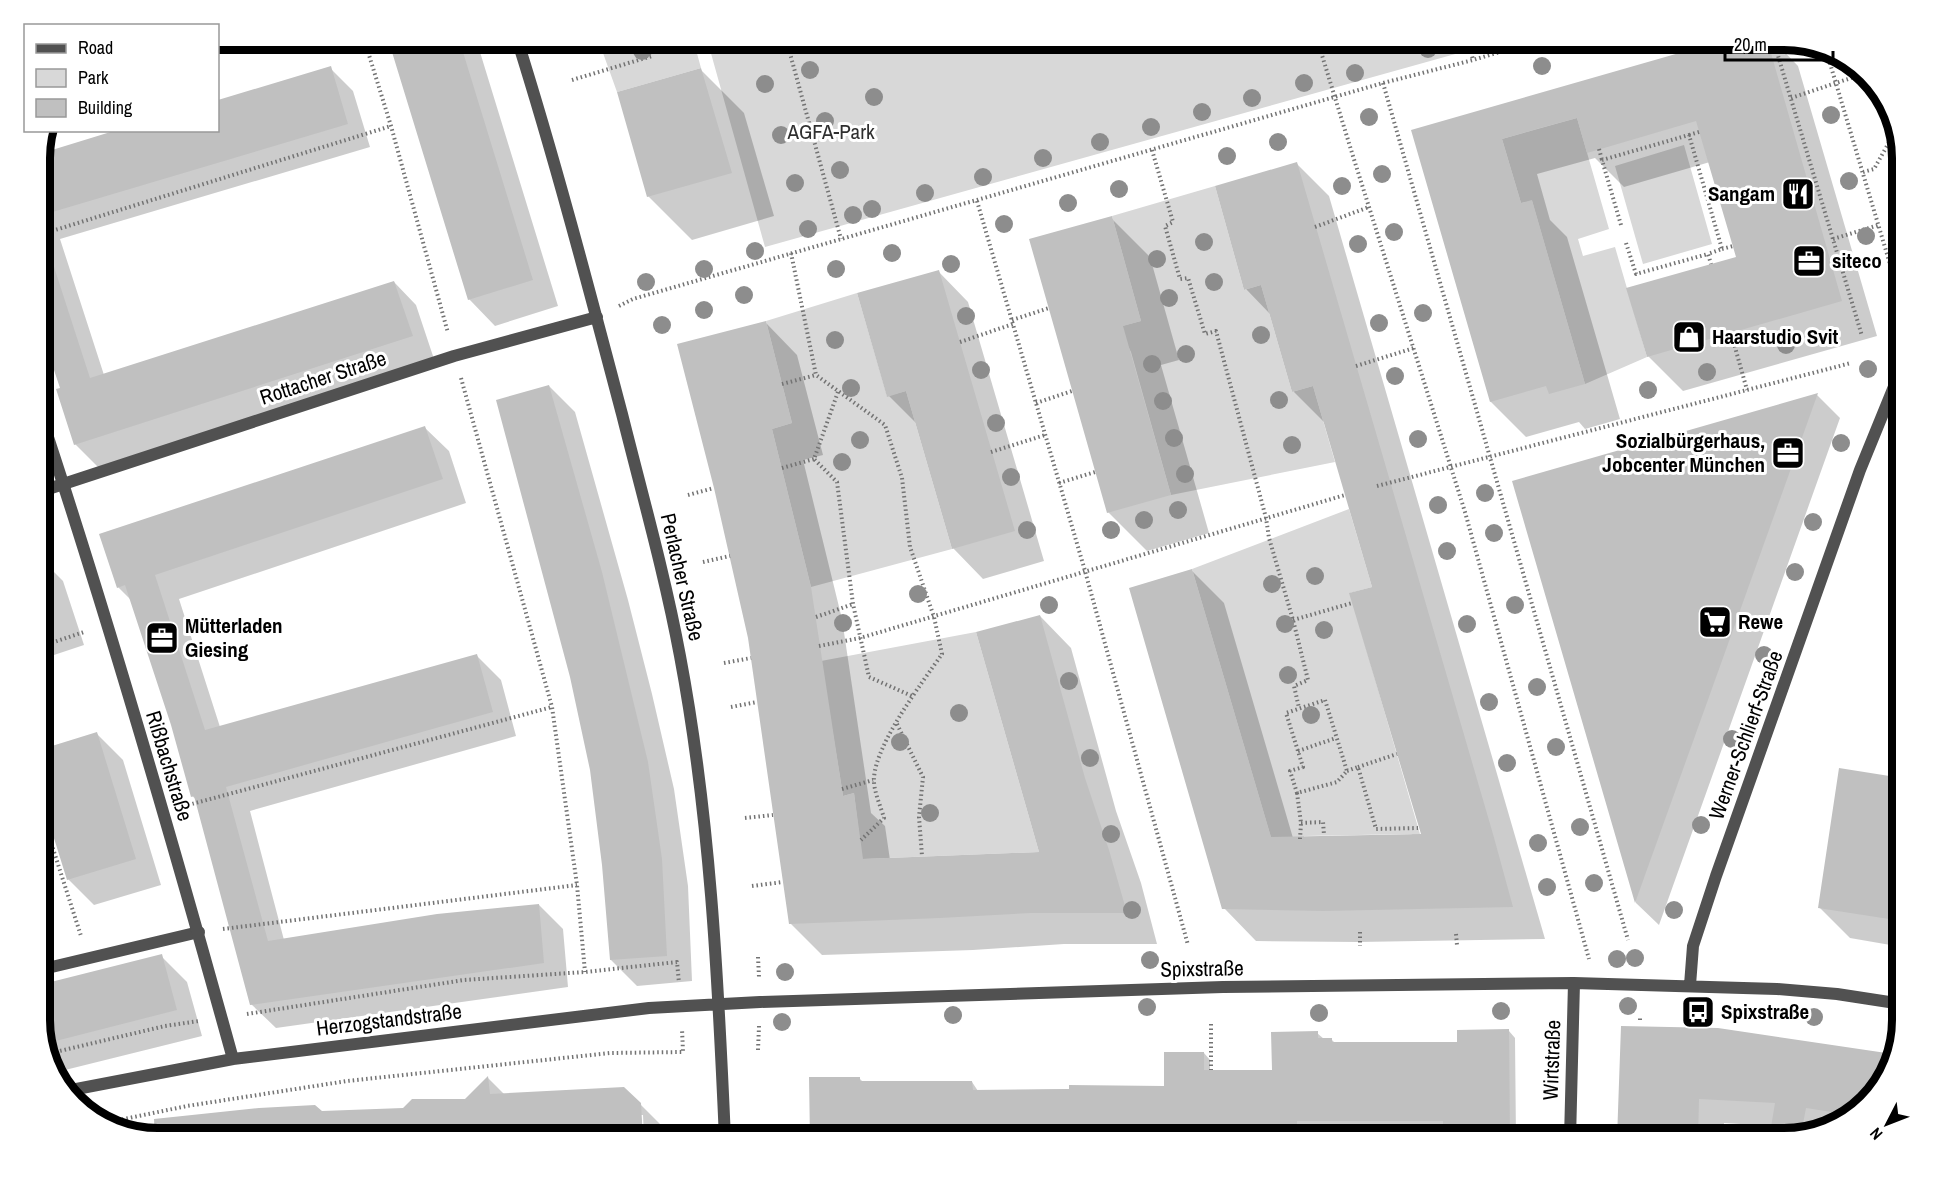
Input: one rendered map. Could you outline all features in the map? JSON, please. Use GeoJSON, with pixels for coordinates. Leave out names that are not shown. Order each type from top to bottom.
{"type":"FeatureCollection","features":[{"type":"Feature","properties":{"kind":"street","name":"Perlacher Straße"},"geometry":{"type":"LineString","coordinates":[[520,50],[597,316],[680,655],[704,821],[711,887],[724,1129]]}},
{"type":"Feature","properties":{"kind":"street","name":"Rottacher Straße"},"geometry":{"type":"LineString","coordinates":[[50,488],[454,356],[597,316]]}},
{"type":"Feature","properties":{"kind":"street","name":"Werner-Schlierf-Straße"},"geometry":{"type":"LineString","coordinates":[[1690,985],[1693,946],[1716,876],[1860,470],[1891,393]]}},
{"type":"Feature","properties":{"kind":"street","name":"Rißbachstraße"},"geometry":{"type":"LineString","coordinates":[[50,443],[199,932],[233,1059]]}},
{"type":"Feature","properties":{"kind":"street"},"geometry":{"type":"LineString","coordinates":[[50,967],[199,932]]}},
{"type":"Feature","properties":{"kind":"street","name":"Spixstraße"},"geometry":{"type":"LineString","coordinates":[[718,1004],[1223,987],[1574,983],[1690,985],[1837,994],[1892,1002]]}},
{"type":"Feature","properties":{"kind":"street","name":"Wirtstraße"},"geometry":{"type":"LineString","coordinates":[[1570,1129],[1574,983]]}},
{"type":"Feature","properties":{"kind":"street","name":"Herzogstandstraße"},"geometry":{"type":"LineString","coordinates":[[75,1089],[233,1059],[648,1008],[718,1004]]}},
{"type":"Feature","properties":{"kind":"path"},"geometry":{"type":"LineString","coordinates":[[367,50],[488,470],[552,707],[577,885],[585,972]]}},
{"type":"Feature","properties":{"kind":"path"},"geometry":{"type":"LineString","coordinates":[[572,80],[652,56],[650,50]]}},
{"type":"Feature","properties":{"kind":"path"},"geometry":{"type":"LineString","coordinates":[[789,50],[842,239]]}},
{"type":"Feature","properties":{"kind":"path"},"geometry":{"type":"LineString","coordinates":[[1320,50],[1452,468],[1585,940],[1595,983]]}},
{"type":"Feature","properties":{"kind":"path"},"geometry":{"type":"LineString","coordinates":[[1471,50],[1473,60]]}},
{"type":"Feature","properties":{"kind":"path"},"geometry":{"type":"LineString","coordinates":[[597,316],[633,299],[1383,83],[1508,50]]}},
{"type":"Feature","properties":{"kind":"path"},"geometry":{"type":"LineString","coordinates":[[1776,50],[1862,336]]}},
{"type":"Feature","properties":{"kind":"path"},"geometry":{"type":"LineString","coordinates":[[1829,60],[1890,264]]}},
{"type":"Feature","properties":{"kind":"path"},"geometry":{"type":"LineString","coordinates":[[1791,98],[1855,77]]}},
{"type":"Feature","properties":{"kind":"path"},"geometry":{"type":"LineString","coordinates":[[1383,83],[1628,940]]}},
{"type":"Feature","properties":{"kind":"path"},"geometry":{"type":"LineString","coordinates":[[50,232],[391,126]]}},
{"type":"Feature","properties":{"kind":"path"},"geometry":{"type":"LineString","coordinates":[[1602,160],[1700,132]]}},
{"type":"Feature","properties":{"kind":"path"},"geometry":{"type":"LineString","coordinates":[[1689,135],[1722,249]]}},
{"type":"Feature","properties":{"kind":"path"},"geometry":{"type":"LineString","coordinates":[[1863,172],[1874,169],[1890,141]]}},
{"type":"Feature","properties":{"kind":"path"},"geometry":{"type":"LineString","coordinates":[[1599,149],[1621,225]]}},
{"type":"Feature","properties":{"kind":"path"},"geometry":{"type":"LineString","coordinates":[[1152,150],[1173,222],[1165,226],[1180,279],[1188,278],[1205,334],[1216,331],[1266,518],[1269,538],[1293,620],[1308,680],[1294,686],[1299,708]]}},
{"type":"Feature","properties":{"kind":"path"},"geometry":{"type":"LineString","coordinates":[[977,201],[1085,571],[1188,945]]}},
{"type":"Feature","properties":{"kind":"path"},"geometry":{"type":"LineString","coordinates":[[1315,227],[1369,207]]}},
{"type":"Feature","properties":{"kind":"path"},"geometry":{"type":"LineString","coordinates":[[1833,239],[1879,225]]}},
{"type":"Feature","properties":{"kind":"path"},"geometry":{"type":"LineString","coordinates":[[1626,243],[1635,274],[1733,246]]}},
{"type":"Feature","properties":{"kind":"path"},"geometry":{"type":"LineString","coordinates":[[791,253],[816,375],[885,425],[902,478],[910,547],[934,617],[942,654],[912,696],[879,753],[873,780],[884,819],[861,840]]}},
{"type":"Feature","properties":{"kind":"path"},"geometry":{"type":"LineString","coordinates":[[1708,254],[1711,264]]}},
{"type":"Feature","properties":{"kind":"path"},"geometry":{"type":"LineString","coordinates":[[960,342],[1049,308]]}},
{"type":"Feature","properties":{"kind":"path"},"geometry":{"type":"LineString","coordinates":[[1731,333],[1747,390]]}},
{"type":"Feature","properties":{"kind":"path"},"geometry":{"type":"LineString","coordinates":[[1356,366],[1414,348]]}},
{"type":"Feature","properties":{"kind":"path"},"geometry":{"type":"LineString","coordinates":[[1377,486],[1851,363]]}},
{"type":"Feature","properties":{"kind":"path"},"geometry":{"type":"LineString","coordinates":[[782,384],[816,375]]}},
{"type":"Feature","properties":{"kind":"path"},"geometry":{"type":"LineString","coordinates":[[1036,403],[1072,391]]}},
{"type":"Feature","properties":{"kind":"path"},"geometry":{"type":"LineString","coordinates":[[814,459],[838,392]]}},
{"type":"Feature","properties":{"kind":"path"},"geometry":{"type":"LineString","coordinates":[[991,452],[1045,435]]}},
{"type":"Feature","properties":{"kind":"path"},"geometry":{"type":"LineString","coordinates":[[782,468],[814,459]]}},
{"type":"Feature","properties":{"kind":"path"},"geometry":{"type":"LineString","coordinates":[[814,459],[837,482],[853,604],[869,677],[912,696]]}},
{"type":"Feature","properties":{"kind":"path"},"geometry":{"type":"LineString","coordinates":[[1059,483],[1095,472]]}},
{"type":"Feature","properties":{"kind":"path"},"geometry":{"type":"LineString","coordinates":[[688,495],[714,488]]}},
{"type":"Feature","properties":{"kind":"path"},"geometry":{"type":"LineString","coordinates":[[819,646],[860,638],[934,617],[1345,495]]}},
{"type":"Feature","properties":{"kind":"path"},"geometry":{"type":"LineString","coordinates":[[704,562],[730,556]]}},
{"type":"Feature","properties":{"kind":"path"},"geometry":{"type":"LineString","coordinates":[[1293,620],[1352,603]]}},
{"type":"Feature","properties":{"kind":"path"},"geometry":{"type":"LineString","coordinates":[[816,617],[853,604]]}},
{"type":"Feature","properties":{"kind":"path"},"geometry":{"type":"LineString","coordinates":[[50,643],[106,625]]}},
{"type":"Feature","properties":{"kind":"path"},"geometry":{"type":"LineString","coordinates":[[724,663],[751,658]]}},
{"type":"Feature","properties":{"kind":"path"},"geometry":{"type":"LineString","coordinates":[[1300,839],[1301,823],[1297,793],[1290,771],[1303,767],[1286,713],[1325,700],[1347,771]]}},
{"type":"Feature","properties":{"kind":"path"},"geometry":{"type":"LineString","coordinates":[[731,707],[757,702]]}},
{"type":"Feature","properties":{"kind":"path"},"geometry":{"type":"LineString","coordinates":[[162,812],[552,707]]}},
{"type":"Feature","properties":{"kind":"path"},"geometry":{"type":"LineString","coordinates":[[897,724],[923,777],[919,817],[922,856]]}},
{"type":"Feature","properties":{"kind":"path"},"geometry":{"type":"LineString","coordinates":[[1298,751],[1336,738]]}},
{"type":"Feature","properties":{"kind":"path"},"geometry":{"type":"LineString","coordinates":[[1297,793],[1337,782],[1347,771],[1397,754]]}},
{"type":"Feature","properties":{"kind":"path"},"geometry":{"type":"LineString","coordinates":[[1358,767],[1376,829],[1418,828]]}},
{"type":"Feature","properties":{"kind":"path"},"geometry":{"type":"LineString","coordinates":[[842,789],[873,780]]}},
{"type":"Feature","properties":{"kind":"path"},"geometry":{"type":"LineString","coordinates":[[745,818],[773,815]]}},
{"type":"Feature","properties":{"kind":"path"},"geometry":{"type":"LineString","coordinates":[[1301,823],[1323,822],[1324,835]]}},
{"type":"Feature","properties":{"kind":"path"},"geometry":{"type":"LineString","coordinates":[[50,839],[89,958]]}},
{"type":"Feature","properties":{"kind":"path"},"geometry":{"type":"LineString","coordinates":[[752,886],[783,882]]}},
{"type":"Feature","properties":{"kind":"path"},"geometry":{"type":"LineString","coordinates":[[199,932],[577,885]]}},
{"type":"Feature","properties":{"kind":"path"},"geometry":{"type":"LineString","coordinates":[[1360,932],[1360,946]]}},
{"type":"Feature","properties":{"kind":"path"},"geometry":{"type":"LineString","coordinates":[[1456,934],[1457,945]]}},
{"type":"Feature","properties":{"kind":"path"},"geometry":{"type":"LineString","coordinates":[[236,1016],[464,980],[585,972],[677,962]]}},
{"type":"Feature","properties":{"kind":"path"},"geometry":{"type":"LineString","coordinates":[[54,1052],[165,1026],[204,1020]]}},
{"type":"Feature","properties":{"kind":"path"},"geometry":{"type":"LineString","coordinates":[[1211,1024],[1211,1070]]}},
{"type":"Feature","properties":{"kind":"path"},"geometry":{"type":"LineString","coordinates":[[117,1120],[197,1104],[347,1081],[609,1053],[683,1052]]}},
{"type":"Feature","properties":{"kind":"green space"},"geometry":{"type":"Polygon","coordinates":[[[602,50],[696,50],[701,68],[617,92],[602,50]]]}},
{"type":"Feature","properties":{"kind":"green space","name":"AGFA-Park"},"geometry":{"type":"Polygon","coordinates":[[[710,50],[1470,50],[765,247],[710,50]]]}},
{"type":"Feature","properties":{"kind":"green space"},"geometry":{"type":"Polygon","coordinates":[[[1577,118],[1609,229],[1578,239],[1583,256],[1615,247],[1647,357],[1585,384],[1532,201],[1521,203],[1502,139],[1577,118]]]}},
{"type":"Feature","properties":{"kind":"green space"},"geometry":{"type":"Polygon","coordinates":[[[1684,145],[1712,244],[1643,264],[1615,166],[1684,145]]]}},
{"type":"Feature","properties":{"kind":"green space"},"geometry":{"type":"Polygon","coordinates":[[[1215,186],[1244,290],[1261,285],[1292,392],[1313,386],[1335,462],[1171,495],[1131,352],[1118,327],[1141,321],[1112,216],[1215,186]]]}},
{"type":"Feature","properties":{"kind":"green space"},"geometry":{"type":"Polygon","coordinates":[[[857,293],[887,396],[906,391],[952,549],[811,587],[772,429],[792,423],[766,321],[857,293]]]}},
{"type":"Feature","properties":{"kind":"green space"},"geometry":{"type":"Polygon","coordinates":[[[1349,509],[1372,587],[1350,593],[1422,841],[1411,834],[1304,836],[1304,840],[1272,841],[1192,569],[1349,509]]]}},
{"type":"Feature","properties":{"kind":"green space"},"geometry":{"type":"Polygon","coordinates":[[[976,632],[1039,852],[862,859],[854,793],[843,796],[821,661],[976,632]]]}},
{"type":"Feature","properties":{"kind":"building"},"geometry":{"type":"Polygon","coordinates":[[[391,50],[462,50],[533,280],[468,300],[391,50]]]}},
{"type":"Feature","properties":{"kind":"building"},"geometry":{"type":"Polygon","coordinates":[[[1690,50],[1770,50],[1842,301],[1647,357],[1626,288],[1736,257],[1696,121],[1587,153],[1577,118],[1540,128],[1502,139],[1521,203],[1532,200],[1585,384],[1549,394],[1546,386],[1490,402],[1411,130],[1690,50]]]}},
{"type":"Feature","properties":{"kind":"building"},"geometry":{"type":"Polygon","coordinates":[[[331,66],[348,124],[50,213],[50,151],[110,132],[219,132],[219,100],[331,66]]]}},
{"type":"Feature","properties":{"kind":"building"},"geometry":{"type":"Polygon","coordinates":[[[701,68],[732,173],[647,197],[617,92],[701,68]]]}},
{"type":"Feature","properties":{"kind":"building"},"geometry":{"type":"Polygon","coordinates":[[[1297,162],[1513,907],[1324,911],[1222,909],[1129,588],[1192,569],[1271,837],[1421,834],[1349,593],[1372,587],[1313,386],[1292,392],[1261,285],[1244,290],[1215,186],[1297,162]]]}},
{"type":"Feature","properties":{"kind":"building"},"geometry":{"type":"Polygon","coordinates":[[[1112,216],[1141,321],[1123,326],[1171,495],[1107,513],[1029,239],[1112,216]]]}},
{"type":"Feature","properties":{"kind":"building"},"geometry":{"type":"Polygon","coordinates":[[[50,254],[90,378],[394,281],[413,336],[74,445],[56,389],[60,388],[50,358],[50,254]]]}},
{"type":"Feature","properties":{"kind":"building"},"geometry":{"type":"Polygon","coordinates":[[[939,270],[1015,531],[952,549],[906,391],[887,397],[857,293],[939,270]]]}},
{"type":"Feature","properties":{"kind":"building"},"geometry":{"type":"Polygon","coordinates":[[[766,321],[792,423],[772,429],[811,587],[843,796],[854,793],[863,859],[1039,852],[976,632],[1040,615],[1085,778],[1127,913],[1031,913],[789,924],[748,638],[714,488],[677,344],[766,321]]]}},
{"type":"Feature","properties":{"kind":"building"},"geometry":{"type":"Polygon","coordinates":[[[549,385],[602,572],[648,762],[662,859],[667,956],[610,960],[602,865],[590,770],[570,677],[496,400],[549,385]]]}},
{"type":"Feature","properties":{"kind":"building"},"geometry":{"type":"Polygon","coordinates":[[[1818,393],[1770,527],[1635,903],[1512,481],[1818,393]]]}},
{"type":"Feature","properties":{"kind":"building"},"geometry":{"type":"Polygon","coordinates":[[[425,426],[443,479],[155,575],[205,730],[477,654],[493,712],[226,787],[268,941],[437,914],[539,904],[544,963],[250,1005],[194,796],[191,797],[171,725],[125,585],[117,588],[99,534],[425,426]]]}},
{"type":"Feature","properties":{"kind":"building"},"geometry":{"type":"Polygon","coordinates":[[[97,732],[136,859],[67,880],[50,825],[50,747],[97,732]]]}},
{"type":"Feature","properties":{"kind":"building"},"geometry":{"type":"Polygon","coordinates":[[[1839,768],[1892,776],[1892,919],[1818,908],[1839,768]]]}},
{"type":"Feature","properties":{"kind":"building"},"geometry":{"type":"Polygon","coordinates":[[[162,954],[177,1010],[52,1042],[50,982],[162,954]]]}},
{"type":"Feature","properties":{"kind":"building"},"geometry":{"type":"Polygon","coordinates":[[[1621,1026],[1718,1028],[1886,1053],[1877,1075],[1869,1086],[1862,1094],[1857,1094],[1857,1099],[1839,1113],[1806,1108],[1802,1127],[1771,1129],[1775,1103],[1699,1099],[1698,1129],[1617,1129],[1621,1026]]]}},
{"type":"Feature","properties":{"kind":"building"},"geometry":{"type":"Polygon","coordinates":[[[1509,1029],[1510,1129],[1456,1129],[1456,1126],[1443,1126],[1443,1121],[1297,1121],[1297,1127],[1283,1129],[810,1129],[809,1077],[860,1077],[860,1081],[972,1081],[973,1090],[1069,1089],[1069,1085],[1164,1086],[1164,1052],[1204,1052],[1204,1070],[1272,1070],[1271,1032],[1318,1031],[1318,1038],[1332,1038],[1332,1042],[1457,1042],[1457,1030],[1509,1029]]]}},
{"type":"Feature","properties":{"kind":"building"},"geometry":{"type":"Polygon","coordinates":[[[488,1076],[490,1094],[624,1087],[641,1103],[642,1129],[155,1129],[154,1119],[259,1108],[315,1105],[322,1111],[403,1108],[412,1099],[465,1099],[488,1076]]]}},
{"type":"Feature","properties":{"kind":"place","name":"Sangam"},"geometry":{"type":"Point","coordinates":[1798,194]}},
{"type":"Feature","properties":{"kind":"place","name":"siteco"},"geometry":{"type":"Point","coordinates":[1809,261]}},
{"type":"Feature","properties":{"kind":"place","name":"Haarstudio Svit"},"geometry":{"type":"Point","coordinates":[1689,337]}},
{"type":"Feature","properties":{"kind":"place","name":"Sozialbürgerhaus, Jobcenter München"},"geometry":{"type":"Point","coordinates":[1788,453]}},
{"type":"Feature","properties":{"kind":"place","name":"Rewe"},"geometry":{"type":"Point","coordinates":[1715,622]}},
{"type":"Feature","properties":{"kind":"place","name":"Mütterladen Giesing"},"geometry":{"type":"Point","coordinates":[162,638]}},
{"type":"Feature","properties":{"kind":"place","name":"Spixstraße"},"geometry":{"type":"Point","coordinates":[1698,1012]}}]}
